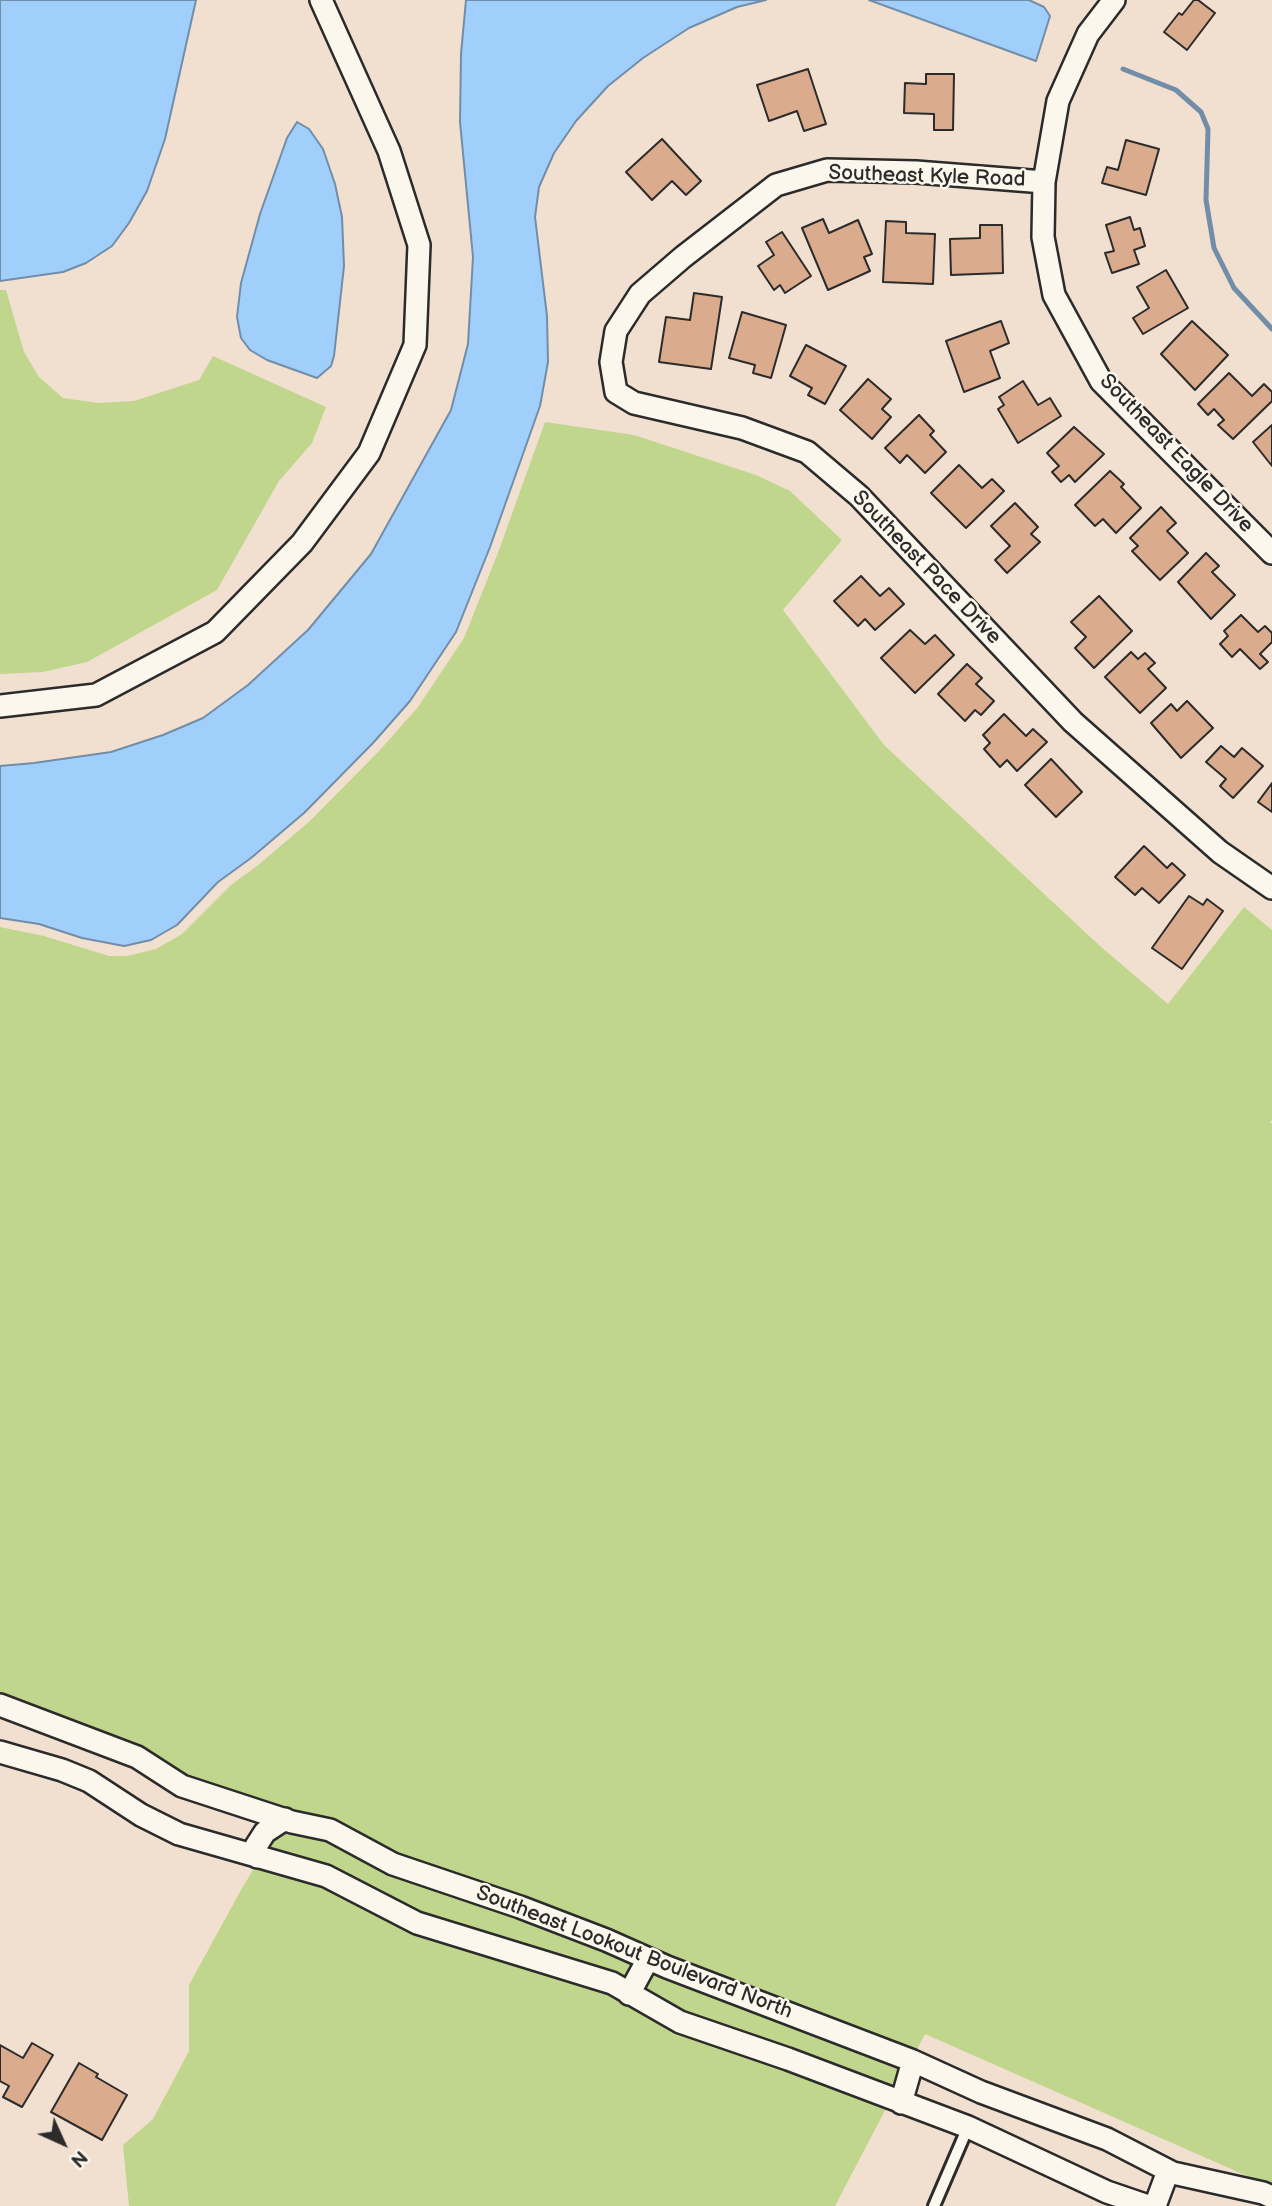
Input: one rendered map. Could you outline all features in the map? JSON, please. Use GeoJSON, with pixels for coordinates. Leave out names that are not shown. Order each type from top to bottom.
{"type":"FeatureCollection","features":[{"type":"Feature","properties":{"kind":"street"},"geometry":{"type":"LineString","coordinates":[[0,706],[96,695],[215,632],[303,542],[369,453],[415,345],[419,245],[390,151],[321,0]]}},
{"type":"Feature","properties":{"kind":"street","name":"Southeast Eagle Drive"},"geometry":{"type":"LineString","coordinates":[[1114,0],[1088,34],[1058,101],[1044,182],[1043,237],[1054,295],[1101,381],[1272,553]]}},
{"type":"Feature","properties":{"kind":"street","name":"Southeast Kyle Road"},"geometry":{"type":"LineString","coordinates":[[640,294],[682,257],[776,185],[827,170],[916,172],[1044,182]]}},
{"type":"Feature","properties":{"kind":"street","name":"Southeast Pace Drive"},"geometry":{"type":"LineString","coordinates":[[640,294],[616,331],[611,362],[616,392],[634,403],[742,428],[807,452],[859,496],[1073,722],[1220,852],[1272,888]]}},
{"type":"Feature","properties":{"kind":"street","name":"Southeast Lookout Boulevard North"},"geometry":{"type":"LineString","coordinates":[[0,1705],[137,1757],[182,1786],[285,1819],[330,1830],[393,1864],[520,1907],[913,2061],[981,2092],[1107,2139],[1168,2171],[1272,2197]]}},
{"type":"Feature","properties":{"kind":"street","name":"Southeast Lookout Boulevard North"},"geometry":{"type":"LineString","coordinates":[[0,1752],[62,1769],[89,1781],[141,1815],[179,1833],[326,1876],[417,1923],[612,1983],[680,2022],[788,2059],[901,2104],[968,2127],[1104,2199],[1148,2206]]}},
{"type":"Feature","properties":{"kind":"street"},"geometry":{"type":"LineString","coordinates":[[257,1857],[256,1846],[265,1832],[285,1819]]}},
{"type":"Feature","properties":{"kind":"street"},"geometry":{"type":"LineString","coordinates":[[629,1994],[648,1959]]}},
{"type":"Feature","properties":{"kind":"street"},"geometry":{"type":"LineString","coordinates":[[901,2104],[913,2061]]}},
{"type":"Feature","properties":{"kind":"street"},"geometry":{"type":"LineString","coordinates":[[1155,2206],[1168,2171]]}},
{"type":"Feature","properties":{"kind":"lane"},"geometry":{"type":"LineString","coordinates":[[934,2206],[968,2127]]}},
{"type":"Feature","properties":{"kind":"green space"},"geometry":{"type":"Polygon","coordinates":[[[0,290],[6,290],[24,352],[39,377],[63,398],[98,403],[134,401],[199,380],[213,356],[326,407],[312,443],[279,481],[217,590],[87,662],[43,672],[0,674],[0,290]]]}},
{"type":"Feature","properties":{"kind":"green space"},"geometry":{"type":"Polygon","coordinates":[[[545,422],[634,435],[756,475],[790,491],[842,540],[783,610],[884,745],[1100,946],[1168,1004],[1244,907],[1272,930],[1272,2187],[925,2034],[835,2206],[129,2206],[123,2145],[153,2119],[189,2051],[189,1985],[286,1815],[0,1703],[0,927],[44,936],[109,956],[127,956],[156,949],[182,934],[231,885],[310,821],[418,707],[464,638],[545,422]]]}},
{"type":"Feature","properties":{"kind":"water"},"geometry":{"type":"Polygon","coordinates":[[[0,0],[196,0],[165,139],[147,191],[129,223],[112,246],[86,263],[63,272],[0,281],[0,0]]]}},
{"type":"Feature","properties":{"kind":"water"},"geometry":{"type":"Polygon","coordinates":[[[466,0],[766,0],[737,7],[689,28],[643,58],[608,86],[576,121],[554,153],[539,187],[535,217],[547,316],[548,362],[540,406],[490,547],[456,632],[410,701],[304,813],[218,882],[177,925],[151,940],[124,946],[82,938],[39,924],[0,918],[0,766],[111,752],[203,718],[248,685],[308,630],[371,554],[451,410],[468,344],[473,257],[460,122],[461,54],[466,0]]]}},
{"type":"Feature","properties":{"kind":"water"},"geometry":{"type":"Polygon","coordinates":[[[869,0],[1029,0],[1044,7],[1050,16],[1036,61],[869,0]]]}},
{"type":"Feature","properties":{"kind":"water"},"geometry":{"type":"Polygon","coordinates":[[[297,122],[309,129],[323,149],[335,184],[342,217],[344,266],[334,356],[331,366],[317,378],[267,360],[250,350],[241,338],[237,317],[241,283],[260,214],[287,138],[297,122]]]}},
{"type":"Feature","properties":{"kind":"building"},"geometry":{"type":"Polygon","coordinates":[[[1194,0],[1198,0],[1215,13],[1187,50],[1164,32],[1194,0]]]}},
{"type":"Feature","properties":{"kind":"building"},"geometry":{"type":"Polygon","coordinates":[[[808,69],[826,124],[804,131],[797,111],[769,121],[757,85],[808,69]]]}},
{"type":"Feature","properties":{"kind":"building"},"geometry":{"type":"Polygon","coordinates":[[[926,74],[954,74],[953,130],[934,130],[934,114],[904,113],[905,83],[926,84],[926,74]]]}},
{"type":"Feature","properties":{"kind":"building"},"geometry":{"type":"Polygon","coordinates":[[[662,139],[701,181],[686,195],[672,181],[652,200],[626,172],[662,139]]]}},
{"type":"Feature","properties":{"kind":"building"},"geometry":{"type":"Polygon","coordinates":[[[1126,140],[1159,149],[1146,195],[1102,183],[1107,167],[1118,170],[1126,140]]]}},
{"type":"Feature","properties":{"kind":"building"},"geometry":{"type":"Polygon","coordinates":[[[1130,217],[1134,230],[1140,228],[1145,246],[1134,250],[1139,264],[1112,273],[1105,253],[1114,251],[1106,225],[1130,217]]]}},
{"type":"Feature","properties":{"kind":"building"},"geometry":{"type":"Polygon","coordinates":[[[823,219],[829,233],[858,220],[872,254],[864,257],[870,271],[828,290],[802,228],[823,219]]]}},
{"type":"Feature","properties":{"kind":"building"},"geometry":{"type":"Polygon","coordinates":[[[886,221],[906,222],[906,233],[935,234],[933,284],[883,282],[886,221]]]}},
{"type":"Feature","properties":{"kind":"building"},"geometry":{"type":"Polygon","coordinates":[[[980,225],[1002,225],[1003,273],[951,275],[950,239],[980,238],[980,225]]]}},
{"type":"Feature","properties":{"kind":"building"},"geometry":{"type":"Polygon","coordinates":[[[782,232],[811,276],[785,293],[780,285],[774,290],[758,266],[774,255],[766,242],[782,232]]]}},
{"type":"Feature","properties":{"kind":"building"},"geometry":{"type":"Polygon","coordinates":[[[1166,270],[1188,308],[1143,334],[1133,318],[1149,308],[1137,287],[1166,270]]]}},
{"type":"Feature","properties":{"kind":"building"},"geometry":{"type":"Polygon","coordinates":[[[694,293],[722,297],[711,369],[659,362],[666,317],[690,320],[694,293]]]}},
{"type":"Feature","properties":{"kind":"building"},"geometry":{"type":"Polygon","coordinates":[[[742,312],[786,325],[771,378],[753,373],[755,365],[729,358],[742,312]]]}},
{"type":"Feature","properties":{"kind":"building"},"geometry":{"type":"Polygon","coordinates":[[[1001,321],[1009,343],[990,351],[1000,378],[964,392],[946,341],[1001,321]]]}},
{"type":"Feature","properties":{"kind":"building"},"geometry":{"type":"Polygon","coordinates":[[[1192,321],[1228,355],[1195,390],[1161,354],[1192,321]]]}},
{"type":"Feature","properties":{"kind":"building"},"geometry":{"type":"Polygon","coordinates":[[[806,345],[846,366],[825,404],[808,395],[812,388],[790,376],[806,345]]]}},
{"type":"Feature","properties":{"kind":"building"},"geometry":{"type":"Polygon","coordinates":[[[1229,373],[1252,396],[1264,384],[1272,392],[1272,401],[1233,439],[1218,425],[1224,420],[1214,409],[1208,415],[1198,404],[1229,373]]]}},
{"type":"Feature","properties":{"kind":"building"},"geometry":{"type":"Polygon","coordinates":[[[868,379],[891,399],[882,409],[891,417],[872,439],[840,410],[868,379]]]}},
{"type":"Feature","properties":{"kind":"building"},"geometry":{"type":"Polygon","coordinates":[[[1023,381],[1038,405],[1050,398],[1061,416],[1018,443],[998,409],[1004,405],[999,397],[1023,381]]]}},
{"type":"Feature","properties":{"kind":"building"},"geometry":{"type":"Polygon","coordinates":[[[919,415],[934,431],[930,435],[946,452],[925,473],[907,455],[900,463],[885,448],[919,415]]]}},
{"type":"Feature","properties":{"kind":"building"},"geometry":{"type":"Polygon","coordinates":[[[1272,425],[1272,466],[1253,442],[1272,425]]]}},
{"type":"Feature","properties":{"kind":"building"},"geometry":{"type":"Polygon","coordinates":[[[1074,427],[1104,454],[1075,482],[1069,475],[1061,482],[1052,472],[1059,466],[1047,453],[1074,427]]]}},
{"type":"Feature","properties":{"kind":"building"},"geometry":{"type":"Polygon","coordinates":[[[959,465],[982,488],[992,479],[1004,491],[966,528],[931,493],[959,465]]]}},
{"type":"Feature","properties":{"kind":"building"},"geometry":{"type":"Polygon","coordinates":[[[1110,471],[1124,484],[1121,487],[1141,508],[1116,533],[1103,519],[1095,526],[1075,505],[1110,471]]]}},
{"type":"Feature","properties":{"kind":"building"},"geometry":{"type":"Polygon","coordinates":[[[1015,503],[1038,527],[1031,534],[1040,542],[1007,573],[995,560],[1010,546],[991,526],[1015,503]]]}},
{"type":"Feature","properties":{"kind":"building"},"geometry":{"type":"Polygon","coordinates":[[[1161,507],[1176,523],[1167,531],[1188,553],[1160,580],[1132,551],[1138,546],[1130,538],[1161,507]]]}},
{"type":"Feature","properties":{"kind":"building"},"geometry":{"type":"Polygon","coordinates":[[[1206,553],[1219,566],[1212,572],[1235,595],[1211,619],[1178,582],[1206,553]]]}},
{"type":"Feature","properties":{"kind":"building"},"geometry":{"type":"Polygon","coordinates":[[[861,576],[880,596],[889,588],[904,604],[875,630],[865,619],[858,626],[834,601],[861,576]]]}},
{"type":"Feature","properties":{"kind":"building"},"geometry":{"type":"Polygon","coordinates":[[[1099,596],[1132,631],[1094,668],[1075,648],[1086,637],[1071,622],[1099,596]]]}},
{"type":"Feature","properties":{"kind":"building"},"geometry":{"type":"Polygon","coordinates":[[[1241,615],[1258,632],[1265,626],[1272,633],[1272,642],[1260,654],[1268,662],[1260,669],[1240,649],[1232,657],[1220,644],[1228,636],[1224,631],[1241,615]]]}},
{"type":"Feature","properties":{"kind":"building"},"geometry":{"type":"Polygon","coordinates":[[[910,630],[925,644],[935,635],[954,655],[915,693],[881,658],[910,630]]]}},
{"type":"Feature","properties":{"kind":"building"},"geometry":{"type":"Polygon","coordinates":[[[1131,652],[1138,659],[1145,653],[1155,663],[1148,669],[1166,688],[1140,713],[1105,677],[1131,652]]]}},
{"type":"Feature","properties":{"kind":"building"},"geometry":{"type":"Polygon","coordinates":[[[967,664],[982,678],[976,684],[994,701],[981,715],[975,710],[965,721],[938,694],[967,664]]]}},
{"type":"Feature","properties":{"kind":"building"},"geometry":{"type":"Polygon","coordinates":[[[1187,701],[1213,728],[1181,758],[1151,723],[1171,704],[1177,711],[1187,701]]]}},
{"type":"Feature","properties":{"kind":"building"},"geometry":{"type":"Polygon","coordinates":[[[1004,714],[1026,736],[1033,729],[1047,742],[1017,771],[1007,760],[1000,767],[984,749],[990,743],[983,735],[1004,714]]]}},
{"type":"Feature","properties":{"kind":"building"},"geometry":{"type":"Polygon","coordinates":[[[1221,746],[1234,757],[1242,748],[1263,766],[1233,798],[1220,786],[1226,779],[1206,762],[1221,746]]]}},
{"type":"Feature","properties":{"kind":"building"},"geometry":{"type":"Polygon","coordinates":[[[1051,759],[1082,792],[1056,817],[1025,785],[1051,759]]]}},
{"type":"Feature","properties":{"kind":"building"},"geometry":{"type":"Polygon","coordinates":[[[1272,783],[1272,812],[1258,802],[1272,783]]]}},
{"type":"Feature","properties":{"kind":"building"},"geometry":{"type":"Polygon","coordinates":[[[1144,846],[1167,868],[1172,863],[1185,875],[1159,903],[1142,888],[1135,895],[1115,877],[1144,846]]]}},
{"type":"Feature","properties":{"kind":"building"},"geometry":{"type":"Polygon","coordinates":[[[1189,896],[1203,905],[1207,899],[1223,911],[1182,969],[1152,948],[1189,896]]]}},
{"type":"Feature","properties":{"kind":"building"},"geometry":{"type":"Polygon","coordinates":[[[32,2043],[53,2055],[22,2107],[3,2097],[9,2086],[0,2081],[0,2045],[23,2058],[32,2043]]]}},
{"type":"Feature","properties":{"kind":"building"},"geometry":{"type":"Polygon","coordinates":[[[79,2063],[98,2074],[96,2077],[127,2095],[102,2140],[51,2112],[79,2063]]]}},
{"type":"Feature","properties":{"kind":"waterway"},"geometry":{"type":"LineString","coordinates":[[1123,69],[1176,90],[1201,112],[1208,129],[1206,200],[1214,248],[1234,288],[1272,329]]}}]}
